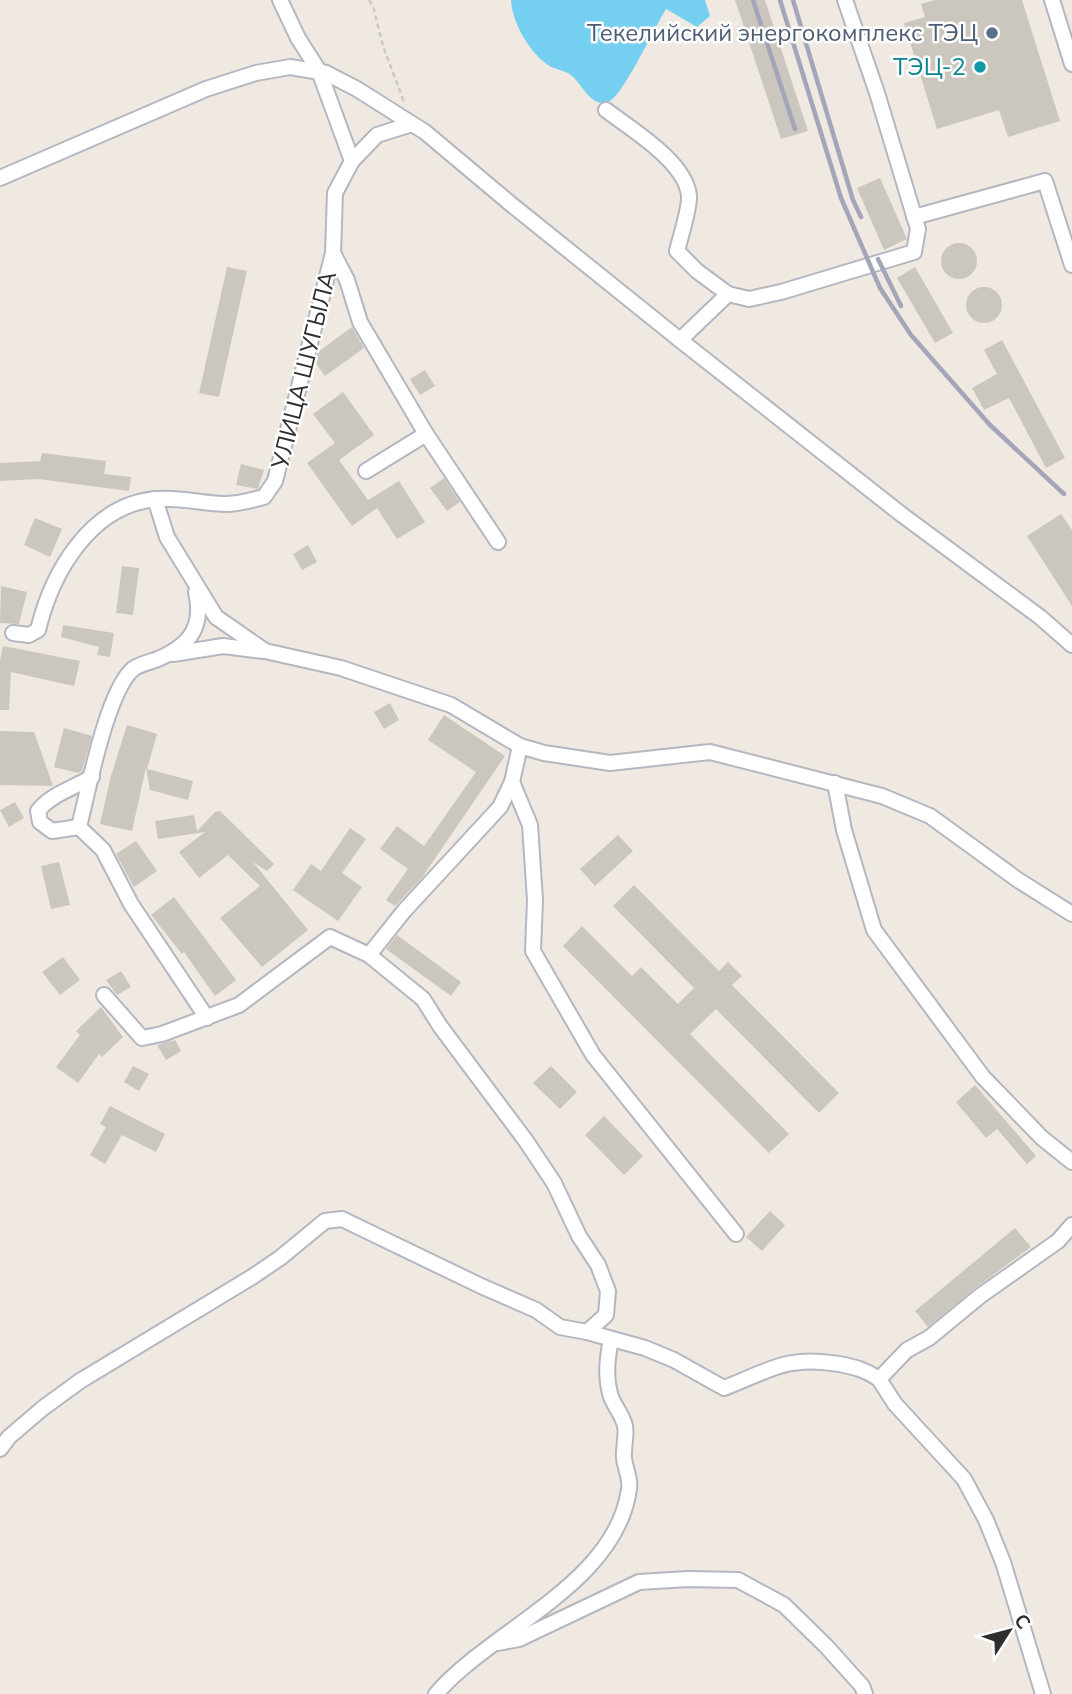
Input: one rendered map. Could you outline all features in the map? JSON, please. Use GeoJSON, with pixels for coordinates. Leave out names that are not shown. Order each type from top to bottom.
{"type":"FeatureCollection","features":[{"type":"Feature","properties":{"kind":"street"},"geometry":{"type":"LineString","coordinates":[[280,0],[319,71],[352,161]]}},
{"type":"Feature","properties":{"kind":"street"},"geometry":{"type":"LineString","coordinates":[[606,110],[665,156],[679,171],[689,197],[677,251],[728,294],[749,299],[781,292],[914,252],[918,229],[877,93],[845,0]]}},
{"type":"Feature","properties":{"kind":"street"},"geometry":{"type":"LineString","coordinates":[[1052,0],[1072,64]]}},
{"type":"Feature","properties":{"kind":"street"},"geometry":{"type":"LineString","coordinates":[[0,178],[206,89],[256,73],[290,67],[319,71],[357,89],[425,132],[680,340],[901,514],[1040,617],[1072,645]]}},
{"type":"Feature","properties":{"kind":"street","name":"УЛИЦА ШУГЫЛА"},"geometry":{"type":"LineString","coordinates":[[13,633],[29,635],[38,630],[45,600],[70,556],[89,530],[112,513],[155,499],[228,504],[264,497],[275,481],[333,253],[335,192],[352,161],[377,135],[412,124]]}},
{"type":"Feature","properties":{"kind":"street"},"geometry":{"type":"LineString","coordinates":[[914,217],[1045,181],[1072,265]]}},
{"type":"Feature","properties":{"kind":"street"},"geometry":{"type":"LineString","coordinates":[[333,253],[347,280],[360,322],[426,434],[498,542]]}},
{"type":"Feature","properties":{"kind":"street"},"geometry":{"type":"LineString","coordinates":[[680,340],[728,294]]}},
{"type":"Feature","properties":{"kind":"street"},"geometry":{"type":"LineString","coordinates":[[366,471],[426,434]]}},
{"type":"Feature","properties":{"kind":"street"},"geometry":{"type":"LineString","coordinates":[[155,499],[167,537],[216,617],[265,651]]}},
{"type":"Feature","properties":{"kind":"street"},"geometry":{"type":"LineString","coordinates":[[168,655],[187,642],[194,629],[200,612],[194,584]]}},
{"type":"Feature","properties":{"kind":"street"},"geometry":{"type":"LineString","coordinates":[[79,827],[110,711],[121,684],[134,668],[168,655],[223,646],[265,651],[341,668],[451,705],[520,746],[544,753],[610,763],[710,752],[882,796],[930,816],[1018,880],[1072,914]]}},
{"type":"Feature","properties":{"kind":"street"},"geometry":{"type":"LineString","coordinates":[[369,955],[422,891],[500,807],[512,782],[520,746]]}},
{"type":"Feature","properties":{"kind":"street"},"geometry":{"type":"LineString","coordinates":[[79,827],[52,831],[40,822],[38,811],[47,799],[92,777]]}},
{"type":"Feature","properties":{"kind":"street"},"geometry":{"type":"LineString","coordinates":[[512,782],[530,825],[535,900],[533,951],[593,1055],[736,1234]]}},
{"type":"Feature","properties":{"kind":"street"},"geometry":{"type":"LineString","coordinates":[[835,783],[844,830],[874,930],[983,1077],[1042,1138],[1072,1162]]}},
{"type":"Feature","properties":{"kind":"street"},"geometry":{"type":"LineString","coordinates":[[79,827],[103,850],[131,904],[208,1018]]}},
{"type":"Feature","properties":{"kind":"street"},"geometry":{"type":"LineString","coordinates":[[104,995],[142,1038],[162,1034],[239,1005],[330,937],[369,955],[423,999],[554,1183],[579,1236],[598,1265],[608,1291],[606,1315],[587,1332]]}},
{"type":"Feature","properties":{"kind":"street"},"geometry":{"type":"LineString","coordinates":[[0,1449],[9,1437],[43,1408],[80,1381],[240,1284],[279,1258],[325,1221],[342,1219],[536,1310],[560,1327],[645,1348],[674,1360],[724,1388],[774,1366],[795,1360],[824,1361],[864,1369],[879,1379],[895,1404],[964,1479],[986,1520],[1003,1562],[1043,1694]]}},
{"type":"Feature","properties":{"kind":"street"},"geometry":{"type":"LineString","coordinates":[[879,1379],[907,1350],[929,1338],[980,1296],[1058,1241],[1072,1226]]}},
{"type":"Feature","properties":{"kind":"street"},"geometry":{"type":"LineString","coordinates":[[436,1694],[448,1680],[490,1645],[538,1612],[578,1578],[608,1543],[624,1511],[630,1486],[624,1458],[625,1427],[612,1398],[606,1367],[611,1339]]}},
{"type":"Feature","properties":{"kind":"street"},"geometry":{"type":"LineString","coordinates":[[490,1645],[519,1639],[639,1582],[688,1578],[738,1580],[784,1605],[827,1646],[862,1686],[865,1694]]}},
{"type":"Feature","properties":{"kind":"path"},"geometry":{"type":"LineString","coordinates":[[369,0],[412,124]]}},
{"type":"Feature","properties":{"kind":"water"},"geometry":{"type":"Polygon","coordinates":[[[511,0],[705,0],[710,16],[697,27],[666,9],[623,86],[610,101],[604,103],[588,95],[570,74],[548,65],[534,52],[518,27],[511,0]]]}},
{"type":"Feature","properties":{"kind":"building"},"geometry":{"type":"Polygon","coordinates":[[[735,0],[765,0],[808,131],[781,139],[735,0]]]}},
{"type":"Feature","properties":{"kind":"building","name":"ТЭЦ-2"},"geometry":{"type":"Polygon","coordinates":[[[935,0],[1022,0],[1060,121],[1008,137],[999,110],[937,129],[904,23],[925,17],[921,4],[935,0]]]}},
{"type":"Feature","properties":{"kind":"building"},"geometry":{"type":"Polygon","coordinates":[[[880,178],[907,239],[884,250],[857,188],[880,178]]]}},
{"type":"Feature","properties":{"kind":"building"},"geometry":{"type":"Polygon","coordinates":[[[959,243],[972,248],[977,261],[972,274],[959,279],[946,274],[941,261],[946,248],[959,243]]]}},
{"type":"Feature","properties":{"kind":"building"},"geometry":{"type":"Polygon","coordinates":[[[227,267],[247,271],[219,397],[199,393],[227,267]]]}},
{"type":"Feature","properties":{"kind":"building"},"geometry":{"type":"Polygon","coordinates":[[[915,267],[953,333],[935,343],[897,278],[915,267]]]}},
{"type":"Feature","properties":{"kind":"building"},"geometry":{"type":"Polygon","coordinates":[[[984,287],[997,292],[1002,305],[997,318],[984,323],[971,318],[966,305],[971,292],[984,287]]]}},
{"type":"Feature","properties":{"kind":"building"},"geometry":{"type":"Polygon","coordinates":[[[352,327],[364,348],[325,376],[315,362],[318,352],[352,327]]]}},
{"type":"Feature","properties":{"kind":"building"},"geometry":{"type":"Polygon","coordinates":[[[1002,340],[1065,458],[1046,468],[1009,398],[984,410],[972,388],[997,374],[984,350],[1002,340]]]}},
{"type":"Feature","properties":{"kind":"building"},"geometry":{"type":"Polygon","coordinates":[[[425,370],[435,386],[420,395],[410,379],[425,370]]]}},
{"type":"Feature","properties":{"kind":"building"},"geometry":{"type":"Polygon","coordinates":[[[343,392],[374,435],[339,460],[368,500],[399,481],[425,522],[397,539],[377,508],[352,526],[307,463],[335,443],[313,414],[343,392]]]}},
{"type":"Feature","properties":{"kind":"building"},"geometry":{"type":"Polygon","coordinates":[[[42,453],[106,461],[104,474],[131,477],[129,491],[38,479],[0,481],[0,463],[40,461],[42,453]]]}},
{"type":"Feature","properties":{"kind":"building"},"geometry":{"type":"Polygon","coordinates":[[[241,464],[264,470],[258,489],[236,485],[241,464]]]}},
{"type":"Feature","properties":{"kind":"building"},"geometry":{"type":"Polygon","coordinates":[[[444,478],[460,502],[447,511],[430,488],[444,478]]]}},
{"type":"Feature","properties":{"kind":"building"},"geometry":{"type":"Polygon","coordinates":[[[1061,514],[1072,530],[1072,606],[1027,536],[1061,514]]]}},
{"type":"Feature","properties":{"kind":"building"},"geometry":{"type":"Polygon","coordinates":[[[35,518],[62,529],[50,557],[24,545],[35,518]]]}},
{"type":"Feature","properties":{"kind":"building"},"geometry":{"type":"Polygon","coordinates":[[[308,545],[317,562],[302,570],[293,554],[308,545]]]}},
{"type":"Feature","properties":{"kind":"building"},"geometry":{"type":"Polygon","coordinates":[[[122,566],[139,568],[133,615],[116,613],[122,566]]]}},
{"type":"Feature","properties":{"kind":"building"},"geometry":{"type":"Polygon","coordinates":[[[1,586],[27,592],[19,624],[0,623],[1,586]]]}},
{"type":"Feature","properties":{"kind":"building"},"geometry":{"type":"Polygon","coordinates":[[[63,625],[114,633],[110,657],[97,655],[99,647],[61,637],[63,625]]]}},
{"type":"Feature","properties":{"kind":"building"},"geometry":{"type":"Polygon","coordinates":[[[3,646],[80,661],[74,686],[11,672],[9,710],[0,710],[0,660],[3,646]]]}},
{"type":"Feature","properties":{"kind":"building"},"geometry":{"type":"Polygon","coordinates":[[[390,703],[399,720],[384,729],[374,712],[390,703]]]}},
{"type":"Feature","properties":{"kind":"building"},"geometry":{"type":"Polygon","coordinates":[[[444,715],[505,756],[421,879],[395,906],[386,900],[408,869],[380,849],[397,826],[424,846],[476,772],[428,740],[444,715]]]}},
{"type":"Feature","properties":{"kind":"building"},"geometry":{"type":"Polygon","coordinates":[[[127,725],[157,734],[147,769],[193,781],[188,800],[150,790],[146,767],[132,831],[100,824],[127,725]]]}},
{"type":"Feature","properties":{"kind":"building"},"geometry":{"type":"Polygon","coordinates":[[[64,728],[92,736],[82,771],[78,773],[54,767],[64,728]]]}},
{"type":"Feature","properties":{"kind":"building"},"geometry":{"type":"Polygon","coordinates":[[[0,731],[34,732],[53,786],[0,785],[0,731]]]}},
{"type":"Feature","properties":{"kind":"building"},"geometry":{"type":"Polygon","coordinates":[[[15,802],[24,818],[9,827],[0,810],[15,802]]]}},
{"type":"Feature","properties":{"kind":"building"},"geometry":{"type":"Polygon","coordinates":[[[220,811],[274,864],[267,871],[253,862],[308,930],[262,967],[220,918],[260,886],[228,855],[199,878],[179,852],[205,832],[158,839],[155,821],[194,815],[197,831],[215,812],[220,811]]]}},
{"type":"Feature","properties":{"kind":"building"},"geometry":{"type":"Polygon","coordinates":[[[350,828],[366,839],[342,873],[362,887],[338,921],[293,890],[311,864],[321,871],[350,828]]]}},
{"type":"Feature","properties":{"kind":"building"},"geometry":{"type":"Polygon","coordinates":[[[618,835],[633,851],[595,886],[580,869],[618,835]]]}},
{"type":"Feature","properties":{"kind":"building"},"geometry":{"type":"Polygon","coordinates":[[[136,841],[157,871],[134,887],[116,854],[136,841]]]}},
{"type":"Feature","properties":{"kind":"building"},"geometry":{"type":"Polygon","coordinates":[[[59,862],[70,905],[51,909],[41,866],[59,862]]]}},
{"type":"Feature","properties":{"kind":"building"},"geometry":{"type":"Polygon","coordinates":[[[634,885],[719,971],[728,962],[742,976],[732,985],[839,1093],[819,1113],[716,1009],[690,1034],[789,1134],[769,1153],[563,946],[582,926],[632,976],[641,967],[678,1004],[694,988],[613,906],[634,885]]]}},
{"type":"Feature","properties":{"kind":"building"},"geometry":{"type":"Polygon","coordinates":[[[174,897],[236,980],[215,996],[184,952],[182,954],[151,915],[174,897]]]}},
{"type":"Feature","properties":{"kind":"building"},"geometry":{"type":"Polygon","coordinates":[[[397,935],[461,982],[451,996],[386,949],[397,935]]]}},
{"type":"Feature","properties":{"kind":"building"},"geometry":{"type":"Polygon","coordinates":[[[63,957],[80,980],[60,995],[42,972],[63,957]]]}},
{"type":"Feature","properties":{"kind":"building"},"geometry":{"type":"Polygon","coordinates":[[[121,971],[131,987],[117,995],[106,980],[121,971]]]}},
{"type":"Feature","properties":{"kind":"building"},"geometry":{"type":"Polygon","coordinates":[[[101,1007],[123,1037],[102,1057],[99,1054],[78,1083],[56,1067],[80,1035],[76,1031],[101,1007]]]}},
{"type":"Feature","properties":{"kind":"building"},"geometry":{"type":"Polygon","coordinates":[[[175,1040],[181,1051],[166,1060],[157,1045],[175,1040]]]}},
{"type":"Feature","properties":{"kind":"building"},"geometry":{"type":"Polygon","coordinates":[[[133,1066],[149,1074],[139,1091],[124,1082],[133,1066]]]}},
{"type":"Feature","properties":{"kind":"building"},"geometry":{"type":"Polygon","coordinates":[[[551,1066],[577,1092],[560,1109],[533,1083],[551,1066]]]}},
{"type":"Feature","properties":{"kind":"building"},"geometry":{"type":"Polygon","coordinates":[[[975,1085],[1036,1156],[1027,1164],[997,1129],[986,1138],[956,1102],[975,1085]]]}},
{"type":"Feature","properties":{"kind":"building"},"geometry":{"type":"Polygon","coordinates":[[[110,1106],[165,1134],[156,1152],[122,1135],[105,1164],[90,1155],[106,1127],[100,1124],[110,1106]]]}},
{"type":"Feature","properties":{"kind":"building"},"geometry":{"type":"Polygon","coordinates":[[[604,1116],[643,1156],[624,1175],[585,1135],[604,1116]]]}},
{"type":"Feature","properties":{"kind":"building"},"geometry":{"type":"Polygon","coordinates":[[[770,1211],[785,1225],[762,1251],[746,1237],[770,1211]]]}},
{"type":"Feature","properties":{"kind":"building"},"geometry":{"type":"Polygon","coordinates":[[[1015,1228],[1031,1247],[928,1327],[915,1311],[1015,1228]]]}},
{"type":"Feature","properties":{"kind":"railway"},"geometry":{"type":"LineString","coordinates":[[753,0],[795,129]]}},
{"type":"Feature","properties":{"kind":"railway"},"geometry":{"type":"LineString","coordinates":[[780,0],[841,198],[880,288],[911,335],[990,425],[1064,494]]}},
{"type":"Feature","properties":{"kind":"railway"},"geometry":{"type":"LineString","coordinates":[[793,0],[853,200],[861,217]]}},
{"type":"Feature","properties":{"kind":"railway"},"geometry":{"type":"LineString","coordinates":[[878,259],[901,306]]}},
{"type":"Feature","properties":{"kind":"place","name":"Текелийский энергокомплекс ТЭЦ"},"geometry":{"type":"Point","coordinates":[992,33]}},
{"type":"Feature","properties":{"kind":"place","name":"ТЭЦ-2"},"geometry":{"type":"Point","coordinates":[980,67]}}]}
